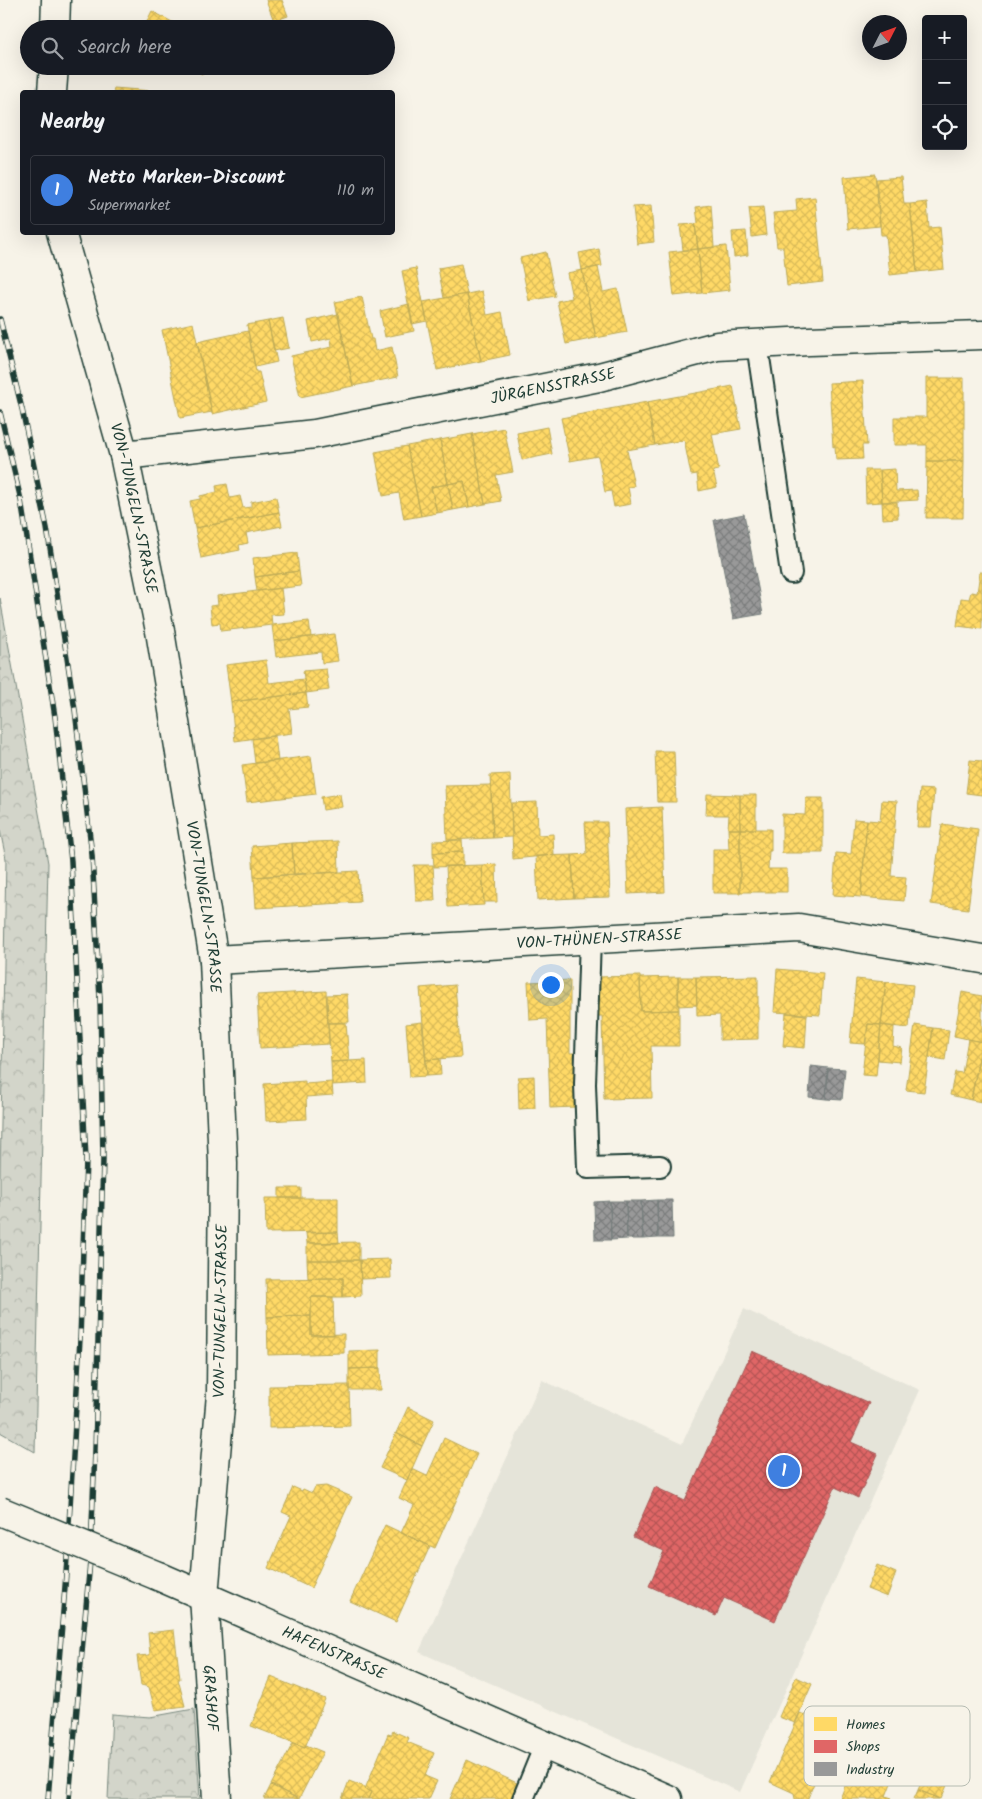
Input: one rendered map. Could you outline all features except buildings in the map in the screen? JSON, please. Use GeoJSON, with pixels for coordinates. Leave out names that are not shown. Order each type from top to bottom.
{"type":"FeatureCollection","features":[{"type":"Feature","properties":{"kind":"street"},"geometry":{"type":"LineString","coordinates":[[55,20],[56,0]]}},
{"type":"Feature","properties":{"kind":"street"},"geometry":{"type":"LineString","coordinates":[[52,90],[53,75]]}},
{"type":"Feature","properties":{"kind":"street","name":"VON-TUNGELN-STRASSE"},"geometry":{"type":"LineString","coordinates":[[62,235],[124,455],[160,631],[214,960],[223,1163],[221,1394],[204,1596]]}},
{"type":"Feature","properties":{"kind":"street","name":"JÜRGENSSTRASSE"},"geometry":{"type":"LineString","coordinates":[[124,455],[315,434],[600,377],[716,346],[982,335]]}},
{"type":"Feature","properties":{"kind":"street","name":"VON-THÜNEN-STRASSE"},"geometry":{"type":"LineString","coordinates":[[214,960],[799,928],[982,959]]}},
{"type":"Feature","properties":{"kind":"street","name":"HAFENSTRASSE"},"geometry":{"type":"LineString","coordinates":[[0,1510],[158,1576],[668,1799]]}},
{"type":"Feature","properties":{"kind":"street","name":"GRASHOF"},"geometry":{"type":"LineString","coordinates":[[204,1596],[217,1799]]}},
{"type":"Feature","properties":{"kind":"lane"},"geometry":{"type":"LineString","coordinates":[[757,344],[790,573]]}},
{"type":"Feature","properties":{"kind":"lane"},"geometry":{"type":"LineString","coordinates":[[590,939],[585,1084],[588,1168],[660,1166]]}},
{"type":"Feature","properties":{"kind":"lane"},"geometry":{"type":"LineString","coordinates":[[523,1799],[544,1745]]}},
{"type":"Feature","properties":{"kind":"shaded area"},"geometry":{"type":"Polygon","coordinates":[[[744,1309],[920,1390],[740,1792],[419,1652],[542,1380],[682,1444],[744,1309]]]}},
{"type":"Feature","properties":{"kind":"green space"},"geometry":{"type":"Polygon","coordinates":[[[0,598],[48,863],[35,1452],[0,1432],[0,1176],[6,859],[0,830],[0,598]]]}},
{"type":"Feature","properties":{"kind":"green space"},"geometry":{"type":"Polygon","coordinates":[[[194,1709],[200,1799],[108,1799],[112,1714],[150,1717],[194,1709]]]}},
{"type":"Feature","properties":{"kind":"railway"},"geometry":{"type":"LineString","coordinates":[[0,319],[22,409],[47,528],[75,710],[92,855],[100,999],[103,1159],[95,1450],[91,1550],[69,1799]]}},
{"type":"Feature","properties":{"kind":"railway"},"geometry":{"type":"LineString","coordinates":[[0,412],[21,500],[55,717],[71,861],[86,1159],[80,1339],[66,1574],[48,1799]]}},
{"type":"Feature","properties":{"kind":"place","name":"Netto Marken-Discount"},"geometry":{"type":"Point","coordinates":[784,1471]}}]}
